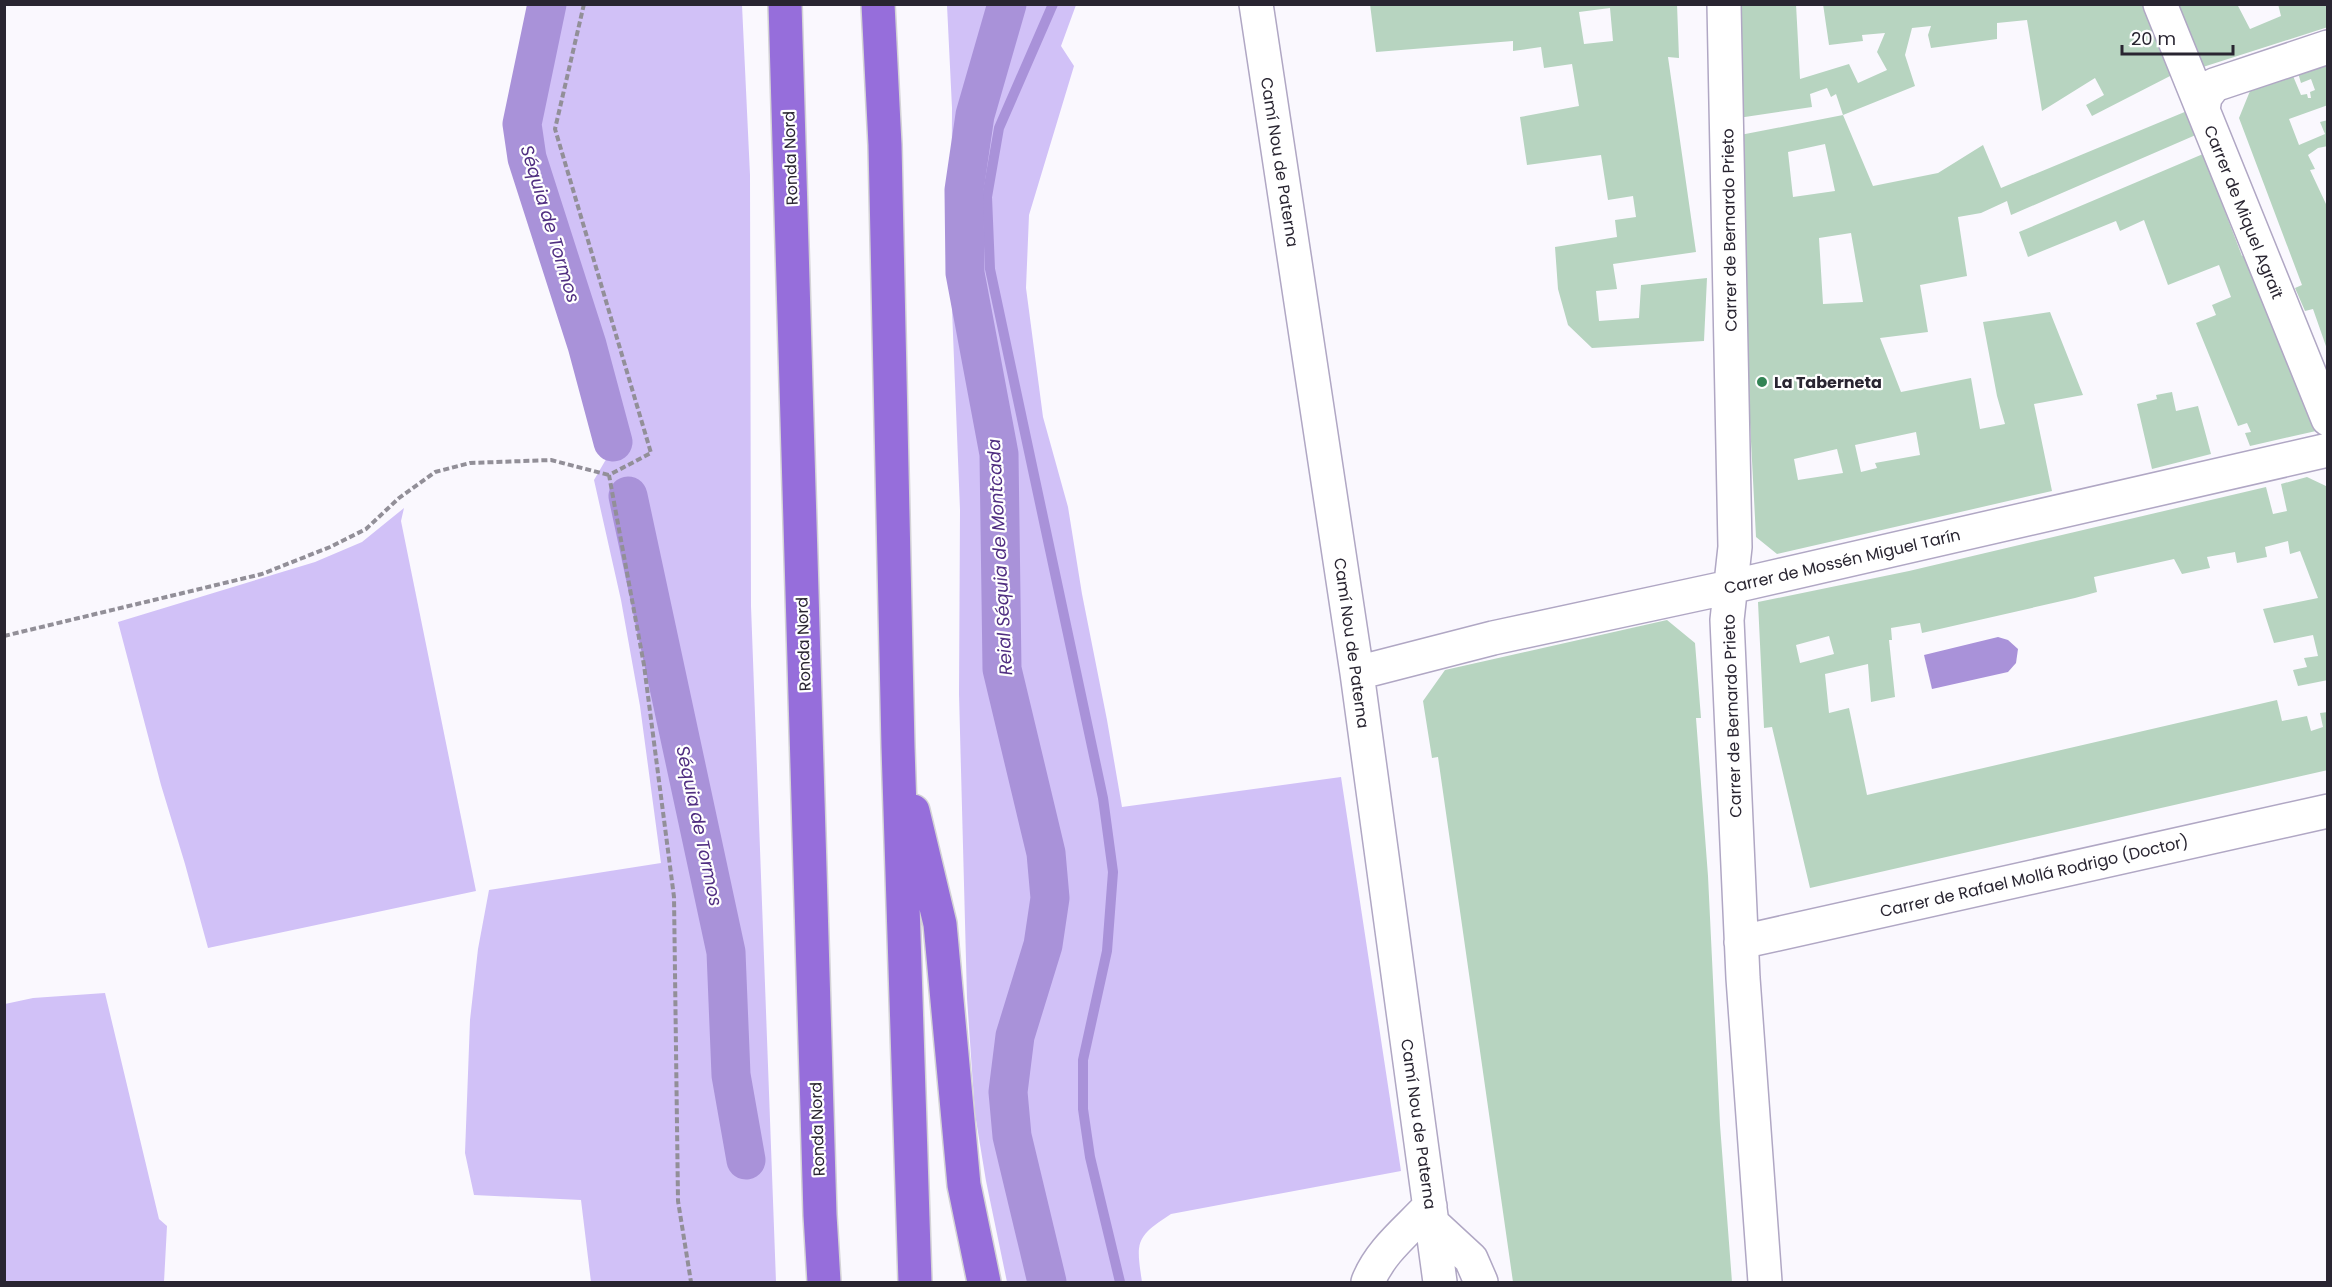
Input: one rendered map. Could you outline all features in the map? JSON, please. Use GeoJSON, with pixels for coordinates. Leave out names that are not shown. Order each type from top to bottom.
{"type":"FeatureCollection","features":[{"type":"Feature","properties":{"kind":"highway","name":"Ronda Nord"},"geometry":{"type":"LineString","coordinates":[[785,4],[819,1203],[824,1282]]}},
{"type":"Feature","properties":{"kind":"highway"},"geometry":{"type":"LineString","coordinates":[[878,4],[885,145],[898,747],[915,1282]]}},
{"type":"Feature","properties":{"kind":"highway"},"geometry":{"type":"LineString","coordinates":[[898,747],[940,924],[964,1185],[984,1282]]}},
{"type":"Feature","properties":{"kind":"street","name":"Camí Nou de Paterna"},"geometry":{"type":"LineString","coordinates":[[1256,4],[1357,673],[1440,1282]]}},
{"type":"Feature","properties":{"kind":"street","name":"Carrer de Bernardo Prieto"},"geometry":{"type":"LineString","coordinates":[[1724,4],[1736,547],[1727,620],[1742,942],[1765,1282]]}},
{"type":"Feature","properties":{"kind":"street","name":"Carrer de Miquel Agraït"},"geometry":{"type":"LineString","coordinates":[[2160,4],[2328,419]]}},
{"type":"Feature","properties":{"kind":"street"},"geometry":{"type":"LineString","coordinates":[[2203,110],[2205,97],[2214,85],[2328,47]]}},
{"type":"Feature","properties":{"kind":"street","name":"Carrer de Mossén Miguel Tarín"},"geometry":{"type":"LineString","coordinates":[[1357,673],[1493,638],[1730,587],[2328,450]]}},
{"type":"Feature","properties":{"kind":"street","name":"Carrer de Rafael Mollá Rodrigo (Doctor)"},"geometry":{"type":"LineString","coordinates":[[1742,942],[2328,811]]}},
{"type":"Feature","properties":{"kind":"street"},"geometry":{"type":"LineString","coordinates":[[1368,1282],[1385,1252],[1431,1214],[1471,1259],[1481,1282]]}},
{"type":"Feature","properties":{"kind":"path"},"geometry":{"type":"LineString","coordinates":[[4,636],[262,574],[330,547],[366,529],[399,498],[435,472],[470,463],[551,460],[609,475],[651,453],[555,129],[584,4]]}},
{"type":"Feature","properties":{"kind":"path"},"geometry":{"type":"LineString","coordinates":[[609,475],[644,665],[674,897],[678,1201],[691,1282]]}},
{"type":"Feature","properties":{"kind":"shaded area"},"geometry":{"type":"Polygon","coordinates":[[[541,5],[742,5],[750,175],[751,606],[776,1282],[591,1282],[581,1200],[474,1195],[465,1153],[470,1020],[478,949],[489,890],[661,863],[640,706],[621,600],[594,480],[612,449],[516,145],[515,118],[523,99],[541,5]]]}},
{"type":"Feature","properties":{"kind":"shaded area"},"geometry":{"type":"Polygon","coordinates":[[[947,5],[1076,5],[1061,46],[1074,66],[1029,215],[1026,288],[1043,417],[1068,507],[1122,807],[1341,777],[1401,1171],[1171,1214],[1150,1229],[1141,1242],[1139,1258],[1142,1282],[1007,1282],[975,1114],[967,998],[959,694],[960,510],[951,284],[952,108],[947,5]]]}},
{"type":"Feature","properties":{"kind":"shaded area"},"geometry":{"type":"Polygon","coordinates":[[[404,508],[401,521],[476,891],[208,948],[161,785],[118,622],[315,562],[362,542],[404,508]]]}},
{"type":"Feature","properties":{"kind":"shaded area"},"geometry":{"type":"Polygon","coordinates":[[[1998,637],[2008,640],[2018,649],[2016,663],[2008,672],[1932,689],[1924,655],[1998,637]]]}},
{"type":"Feature","properties":{"kind":"shaded area"},"geometry":{"type":"Polygon","coordinates":[[[105,993],[159,1219],[167,1226],[164,1282],[5,1282],[5,1004],[33,998],[105,993]]]}},
{"type":"Feature","properties":{"kind":"building"},"geometry":{"type":"Polygon","coordinates":[[[1370,4],[1677,4],[1679,58],[1668,57],[1696,252],[1613,264],[1617,289],[1596,291],[1599,321],[1639,318],[1641,285],[1707,278],[1704,341],[1592,348],[1568,325],[1558,289],[1555,247],[1617,237],[1615,220],[1636,217],[1633,196],[1608,200],[1601,155],[1527,165],[1520,117],[1579,106],[1572,64],[1544,68],[1541,47],[1513,51],[1513,41],[1376,52],[1370,4]],[[1610,8],[1579,12],[1584,44],[1613,41],[1610,8]]]}},
{"type":"Feature","properties":{"kind":"building"},"geometry":{"type":"Polygon","coordinates":[[[1733,4],[1796,4],[1800,79],[1849,64],[1858,83],[1887,70],[1877,52],[1885,33],[1862,35],[1863,41],[1829,45],[1823,4],[2148,4],[2174,74],[2092,116],[2086,105],[2104,95],[2095,78],[2042,111],[2027,20],[1997,23],[1997,39],[1931,48],[1928,35],[1931,26],[1912,28],[1905,55],[1915,86],[1843,115],[1836,94],[1831,97],[1827,88],[1810,94],[1812,107],[1738,118],[1733,4]]]}},
{"type":"Feature","properties":{"kind":"building"},"geometry":{"type":"Polygon","coordinates":[[[2174,4],[2237,4],[2250,29],[2281,16],[2278,4],[2328,4],[2328,27],[2203,67],[2174,4]]]}},
{"type":"Feature","properties":{"kind":"building"},"geometry":{"type":"Polygon","coordinates":[[[2328,62],[2328,105],[2289,119],[2299,145],[2325,134],[2320,122],[2328,120],[2328,146],[2318,148],[2308,155],[2315,169],[2310,170],[2326,204],[2328,203],[2328,352],[2313,309],[2305,311],[2295,288],[2302,285],[2239,118],[2250,91],[2293,76],[2301,95],[2307,94],[2308,98],[2311,98],[2310,92],[2315,90],[2311,79],[2301,83],[2298,73],[2328,62]]]}},
{"type":"Feature","properties":{"kind":"building"},"geometry":{"type":"Polygon","coordinates":[[[2187,111],[2198,134],[2011,215],[2007,201],[1981,213],[1958,217],[1967,276],[1920,285],[1928,332],[1880,338],[1901,392],[1971,378],[1980,429],[2005,424],[1997,396],[1983,322],[2050,312],[2083,395],[2034,404],[2052,491],[1777,554],[1756,537],[1735,136],[1843,115],[1873,186],[1938,173],[1983,145],[2001,188],[2187,111]],[[1825,144],[1788,152],[1793,197],[1835,191],[1825,144]],[[1851,233],[1819,238],[1823,304],[1863,302],[1851,233]],[[1916,432],[1855,445],[1861,472],[1877,468],[1875,463],[1920,455],[1916,432]],[[1837,449],[1794,459],[1798,480],[1843,473],[1837,449]]]}},
{"type":"Feature","properties":{"kind":"building"},"geometry":{"type":"Polygon","coordinates":[[[2203,154],[2242,256],[2245,255],[2316,431],[2250,446],[2245,433],[2251,432],[2247,423],[2238,426],[2196,323],[2216,315],[2212,305],[2231,297],[2219,265],[2168,285],[2144,220],[2120,231],[2116,221],[2028,257],[2019,232],[2203,154]]]}},
{"type":"Feature","properties":{"kind":"building"},"geometry":{"type":"Polygon","coordinates":[[[2172,392],[2176,411],[2198,406],[2211,454],[2152,469],[2137,404],[2157,399],[2156,395],[2172,392]]]}},
{"type":"Feature","properties":{"kind":"building"},"geometry":{"type":"Polygon","coordinates":[[[2307,477],[2328,487],[2328,680],[2298,686],[2293,670],[2307,667],[2304,658],[2318,656],[2313,635],[2274,643],[2263,609],[2318,598],[2300,551],[2290,554],[2288,541],[2265,547],[2267,557],[2237,563],[2235,552],[2207,557],[2210,568],[2182,574],[2174,559],[2094,577],[2097,592],[1922,633],[1920,623],[1891,628],[1892,640],[1889,640],[1895,697],[1871,702],[1868,664],[1825,674],[1829,713],[1849,708],[1867,795],[2277,700],[2282,721],[2307,716],[2311,731],[2323,727],[2320,713],[2328,712],[2328,770],[1810,888],[1772,727],[1764,728],[1758,602],[1909,571],[2266,487],[2273,514],[2287,511],[2281,484],[2307,477]],[[1829,636],[1796,645],[1800,663],[1834,654],[1829,636]]]}},
{"type":"Feature","properties":{"kind":"building"},"geometry":{"type":"Polygon","coordinates":[[[1667,620],[1695,643],[1701,718],[1696,718],[1708,876],[1720,1125],[1732,1282],[1513,1282],[1438,757],[1432,758],[1423,701],[1445,670],[1667,620]]]}},
{"type":"Feature","properties":{"kind":"waterway","name":"Séquia de Tormos"},"geometry":{"type":"LineString","coordinates":[[547,4],[522,124],[527,158],[587,345],[613,442]]}},
{"type":"Feature","properties":{"kind":"waterway","name":"Reial Séquia de Montcada"},"geometry":{"type":"LineString","coordinates":[[1007,4],[975,115],[964,190],[965,273],[999,454],[1002,669],[1046,853],[1050,898],[1043,945],[1015,1036],[1008,1092],[1012,1136],[1047,1282]]}},
{"type":"Feature","properties":{"kind":"waterway"},"geometry":{"type":"LineString","coordinates":[[1053,4],[999,128],[987,197],[990,269],[1103,798],[1113,872],[1107,951],[1083,1060],[1083,1109],[1090,1157],[1120,1282]]}},
{"type":"Feature","properties":{"kind":"waterway","name":"Séquia de Tormos"},"geometry":{"type":"LineString","coordinates":[[628,496],[726,952],[731,1075],[746,1160]]}},
{"type":"Feature","properties":{"kind":"place","name":"La Taberneta"},"geometry":{"type":"Point","coordinates":[1762,382]}}]}
